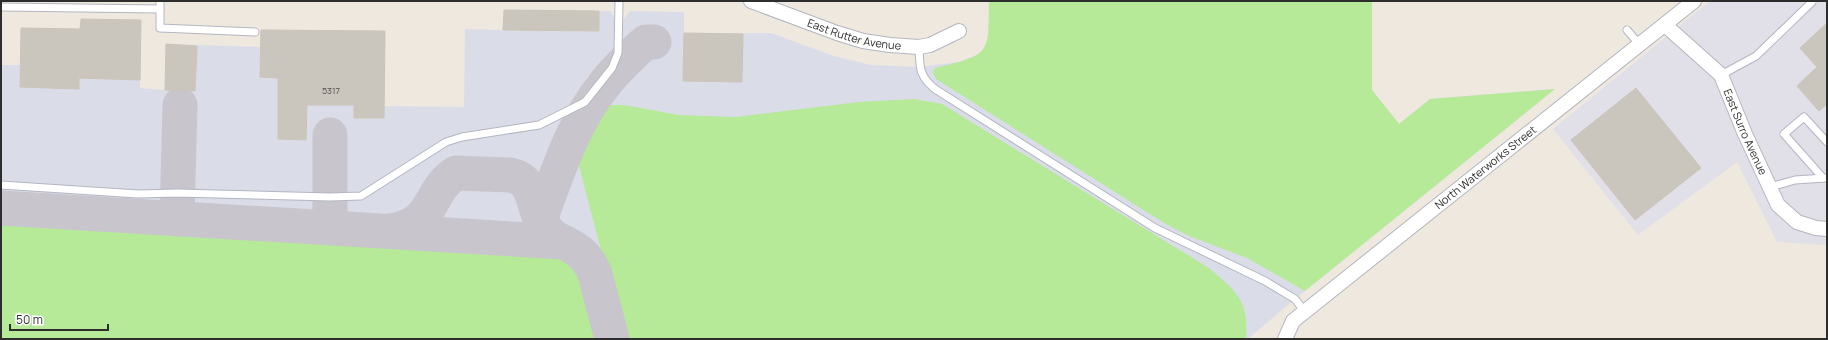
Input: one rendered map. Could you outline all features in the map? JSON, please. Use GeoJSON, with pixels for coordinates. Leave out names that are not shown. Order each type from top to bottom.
{"type":"FeatureCollection","features":[{"type":"Feature","properties":{"kind":"street","name":"East Rutter Avenue"},"geometry":{"type":"LineString","coordinates":[[751,1],[837,33],[890,45],[919,47],[942,40],[959,31]]}},
{"type":"Feature","properties":{"kind":"street","name":"North Waterworks Street"},"geometry":{"type":"LineString","coordinates":[[1285,339],[1293,321],[1694,1]]}},
{"type":"Feature","properties":{"kind":"street","name":"East Surro Avenue"},"geometry":{"type":"LineString","coordinates":[[1665,25],[1722,75],[1746,134],[1778,205],[1797,222],[1816,228],[1827,229]]}},
{"type":"Feature","properties":{"kind":"lane"},"geometry":{"type":"LineString","coordinates":[[1,186],[138,194],[178,193],[330,197],[361,196],[446,142],[462,136],[539,125],[585,102],[612,68],[618,53],[619,1]]}},
{"type":"Feature","properties":{"kind":"lane"},"geometry":{"type":"LineString","coordinates":[[1722,75],[1756,56],[1812,2]]}},
{"type":"Feature","properties":{"kind":"lane"},"geometry":{"type":"LineString","coordinates":[[1,7],[160,5],[160,28],[255,32]]}},
{"type":"Feature","properties":{"kind":"lane"},"geometry":{"type":"LineString","coordinates":[[1627,30],[1640,45]]}},
{"type":"Feature","properties":{"kind":"lane"},"geometry":{"type":"LineString","coordinates":[[919,47],[920,71],[925,80],[935,89],[1155,228],[1265,281],[1295,299],[1305,312]]}},
{"type":"Feature","properties":{"kind":"lane"},"geometry":{"type":"LineString","coordinates":[[1825,178],[1784,134],[1804,117],[1827,142]]}},
{"type":"Feature","properties":{"kind":"lane"},"geometry":{"type":"LineString","coordinates":[[1770,187],[1795,180],[1825,178]]}},
{"type":"Feature","properties":{"kind":"shaded area"},"geometry":{"type":"Polygon","coordinates":[[[989,1],[1372,1],[1372,90],[1399,124],[1430,99],[1555,89],[1295,299],[1248,339],[1,339],[1,65],[20,65],[21,28],[80,29],[82,19],[141,21],[140,88],[165,90],[166,44],[260,47],[261,30],[385,31],[384,106],[464,107],[465,29],[503,30],[504,10],[611,11],[615,20],[623,20],[630,11],[684,12],[684,33],[771,33],[834,56],[871,65],[920,67],[959,62],[979,54],[988,41],[989,1]]]}},
{"type":"Feature","properties":{"kind":"shaded area"},"geometry":{"type":"Polygon","coordinates":[[[1710,1],[1827,1],[1827,245],[1777,242],[1737,162],[1638,235],[1553,129],[1710,1]]]}},
{"type":"Feature","properties":{"kind":"green space"},"geometry":{"type":"Polygon","coordinates":[[[989,1],[1372,1],[1372,90],[1399,124],[1430,99],[1555,89],[1305,291],[1247,258],[1189,236],[1164,223],[936,79],[933,73],[935,68],[966,60],[976,56],[982,50],[986,43],[988,33],[989,1]]]}},
{"type":"Feature","properties":{"kind":"green space"},"geometry":{"type":"Polygon","coordinates":[[[914,99],[942,104],[1209,268],[1234,291],[1239,298],[1245,315],[1246,339],[624,339],[577,158],[584,137],[601,105],[624,105],[679,115],[735,117],[859,102],[914,99]]]}},
{"type":"Feature","properties":{"kind":"green space"},"geometry":{"type":"Polygon","coordinates":[[[1,219],[560,251],[576,258],[582,266],[600,339],[1,339],[1,219]]]}},
{"type":"Feature","properties":{"kind":"building"},"geometry":{"type":"Polygon","coordinates":[[[504,10],[599,11],[599,31],[503,30],[504,10]]]}},
{"type":"Feature","properties":{"kind":"building"},"geometry":{"type":"Polygon","coordinates":[[[81,19],[141,20],[140,80],[79,78],[79,89],[20,87],[21,28],[80,29],[81,19]]]}},
{"type":"Feature","properties":{"kind":"building"},"geometry":{"type":"Polygon","coordinates":[[[1827,23],[1827,104],[1819,111],[1797,86],[1817,67],[1800,48],[1827,23]]]}},
{"type":"Feature","properties":{"kind":"building"},"geometry":{"type":"Polygon","coordinates":[[[261,30],[385,31],[384,118],[354,118],[354,105],[307,105],[306,140],[278,139],[278,78],[260,77],[261,30]]]}},
{"type":"Feature","properties":{"kind":"building"},"geometry":{"type":"Polygon","coordinates":[[[684,33],[743,34],[742,82],[683,81],[684,33]]]}},
{"type":"Feature","properties":{"kind":"building"},"geometry":{"type":"Polygon","coordinates":[[[166,44],[197,46],[195,91],[165,90],[166,44]]]}},
{"type":"Feature","properties":{"kind":"building"},"geometry":{"type":"Polygon","coordinates":[[[1636,88],[1701,168],[1635,220],[1571,140],[1636,88]]]}},
{"type":"Feature","properties":{"kind":"taxiway"},"geometry":{"type":"LineString","coordinates":[[540,220],[566,150],[593,100],[621,65],[646,42],[654,42]]}},
{"type":"Feature","properties":{"kind":"taxiway"},"geometry":{"type":"LineString","coordinates":[[177,219],[180,105]]}},
{"type":"Feature","properties":{"kind":"taxiway"},"geometry":{"type":"LineString","coordinates":[[330,135],[330,228]]}},
{"type":"Feature","properties":{"kind":"taxiway"},"geometry":{"type":"LineString","coordinates":[[389,231],[404,228],[416,222],[429,207],[446,181],[456,173],[511,175],[521,180],[528,187],[544,226],[551,235],[563,242]]}},
{"type":"Feature","properties":{"kind":"taxiway"},"geometry":{"type":"LineString","coordinates":[[1,208],[563,242],[583,255],[592,268],[595,274],[612,339]]}}]}
